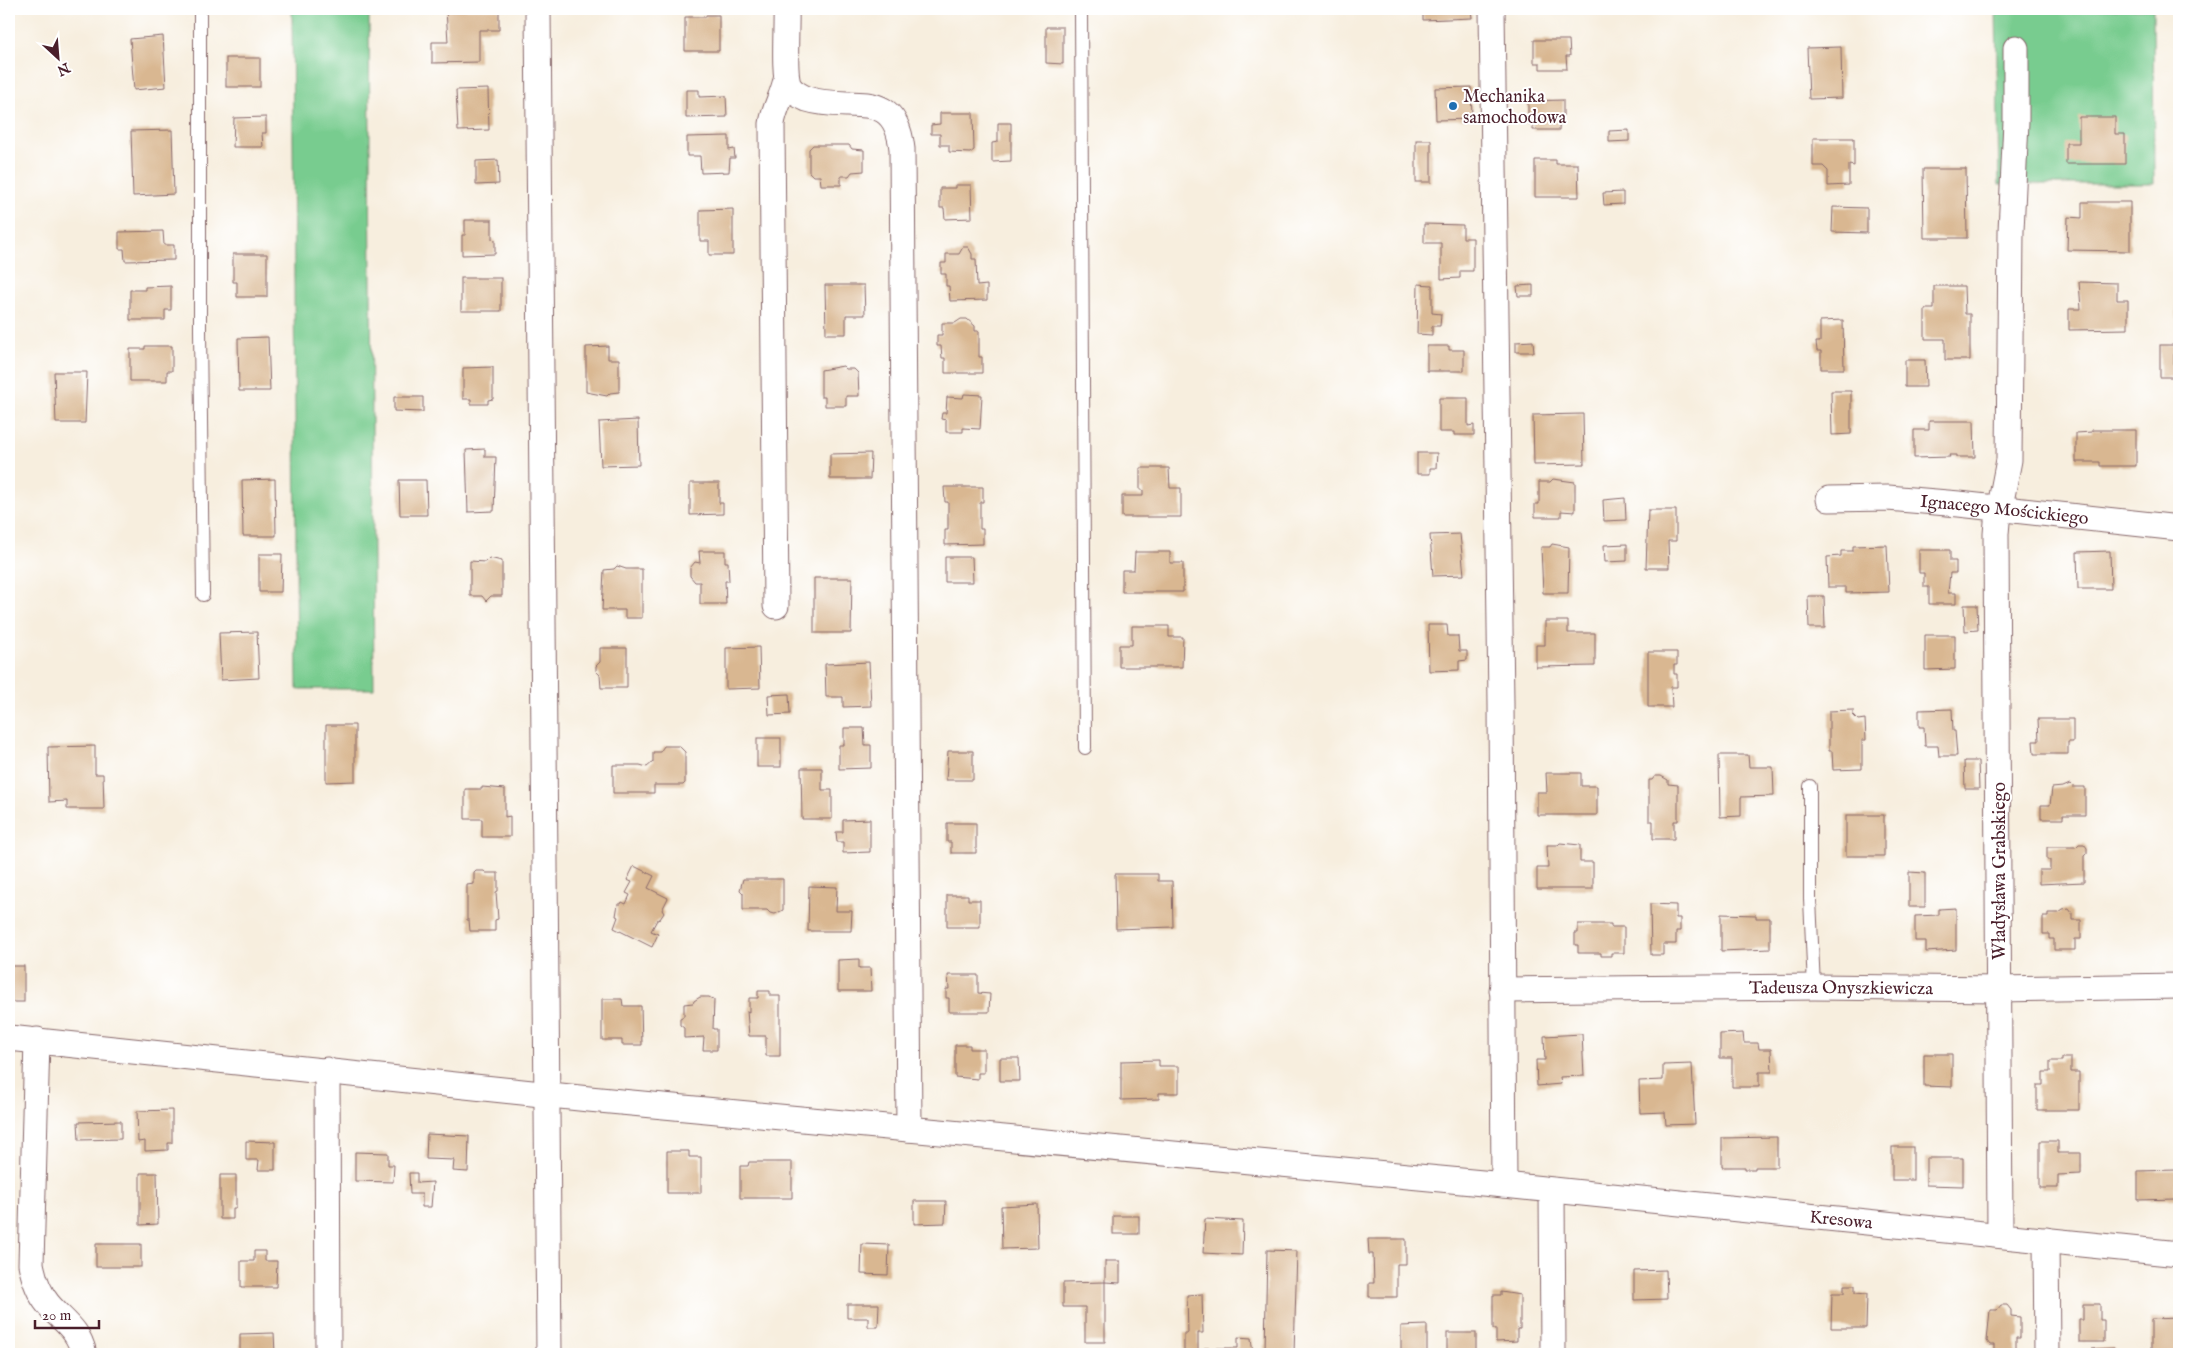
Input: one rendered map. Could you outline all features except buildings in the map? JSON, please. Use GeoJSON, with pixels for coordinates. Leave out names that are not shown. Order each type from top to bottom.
{"type":"FeatureCollection","features":[{"type":"Feature","properties":{"kind":"street"},"geometry":{"type":"LineString","coordinates":[[538,9],[549,1354]]}},
{"type":"Feature","properties":{"kind":"street"},"geometry":{"type":"LineString","coordinates":[[776,606],[772,124],[773,117],[783,95],[786,79],[786,9]]}},
{"type":"Feature","properties":{"kind":"street"},"geometry":{"type":"LineString","coordinates":[[1492,9],[1501,703],[1504,1185]]}},
{"type":"Feature","properties":{"kind":"street","name":"Władysława Grabskiego"},"geometry":{"type":"LineString","coordinates":[[2000,1235],[1996,534],[2009,460],[2011,231],[2016,121],[2016,48]]}},
{"type":"Feature","properties":{"kind":"street"},"geometry":{"type":"LineString","coordinates":[[786,79],[794,92],[817,102],[864,104],[883,109],[894,120],[898,128],[902,150],[909,1129]]}},
{"type":"Feature","properties":{"kind":"street","name":"Ignacego Mościckiego"},"geometry":{"type":"LineString","coordinates":[[1828,499],[1888,498],[2000,508],[2179,528]]}},
{"type":"Feature","properties":{"kind":"street","name":"Tadeusza Onyszkiewicza"},"geometry":{"type":"LineString","coordinates":[[1502,990],[1814,987],[2000,989],[2179,986]]}},
{"type":"Feature","properties":{"kind":"street","name":"Kresowa"},"geometry":{"type":"LineString","coordinates":[[9,1038],[548,1094],[1504,1185],[2179,1254]]}},
{"type":"Feature","properties":{"kind":"street"},"geometry":{"type":"LineString","coordinates":[[37,1040],[31,1264],[34,1278],[42,1296],[72,1327],[84,1354]]}},
{"type":"Feature","properties":{"kind":"street"},"geometry":{"type":"LineString","coordinates":[[327,1070],[328,1354]]}},
{"type":"Feature","properties":{"kind":"street"},"geometry":{"type":"LineString","coordinates":[[1552,1190],[1553,1354]]}},
{"type":"Feature","properties":{"kind":"street"},"geometry":{"type":"LineString","coordinates":[[2046,1240],[2047,1354]]}},
{"type":"Feature","properties":{"kind":"lane"},"geometry":{"type":"LineString","coordinates":[[200,9],[200,330],[203,595]]}},
{"type":"Feature","properties":{"kind":"lane"},"geometry":{"type":"LineString","coordinates":[[1081,9],[1085,748]]}},
{"type":"Feature","properties":{"kind":"lane"},"geometry":{"type":"LineString","coordinates":[[1810,786],[1810,899],[1814,987]]}},
{"type":"Feature","properties":{"kind":"green space"},"geometry":{"type":"Polygon","coordinates":[[[292,9],[369,9],[374,689],[297,689],[292,9]]]}},
{"type":"Feature","properties":{"kind":"green space"},"geometry":{"type":"Polygon","coordinates":[[[1996,9],[2153,9],[2154,184],[1999,184],[1996,9]]]}},
{"type":"Feature","properties":{"kind":"place","name":"Mechanika samochodowa"},"geometry":{"type":"Point","coordinates":[1453,106]}}]}
